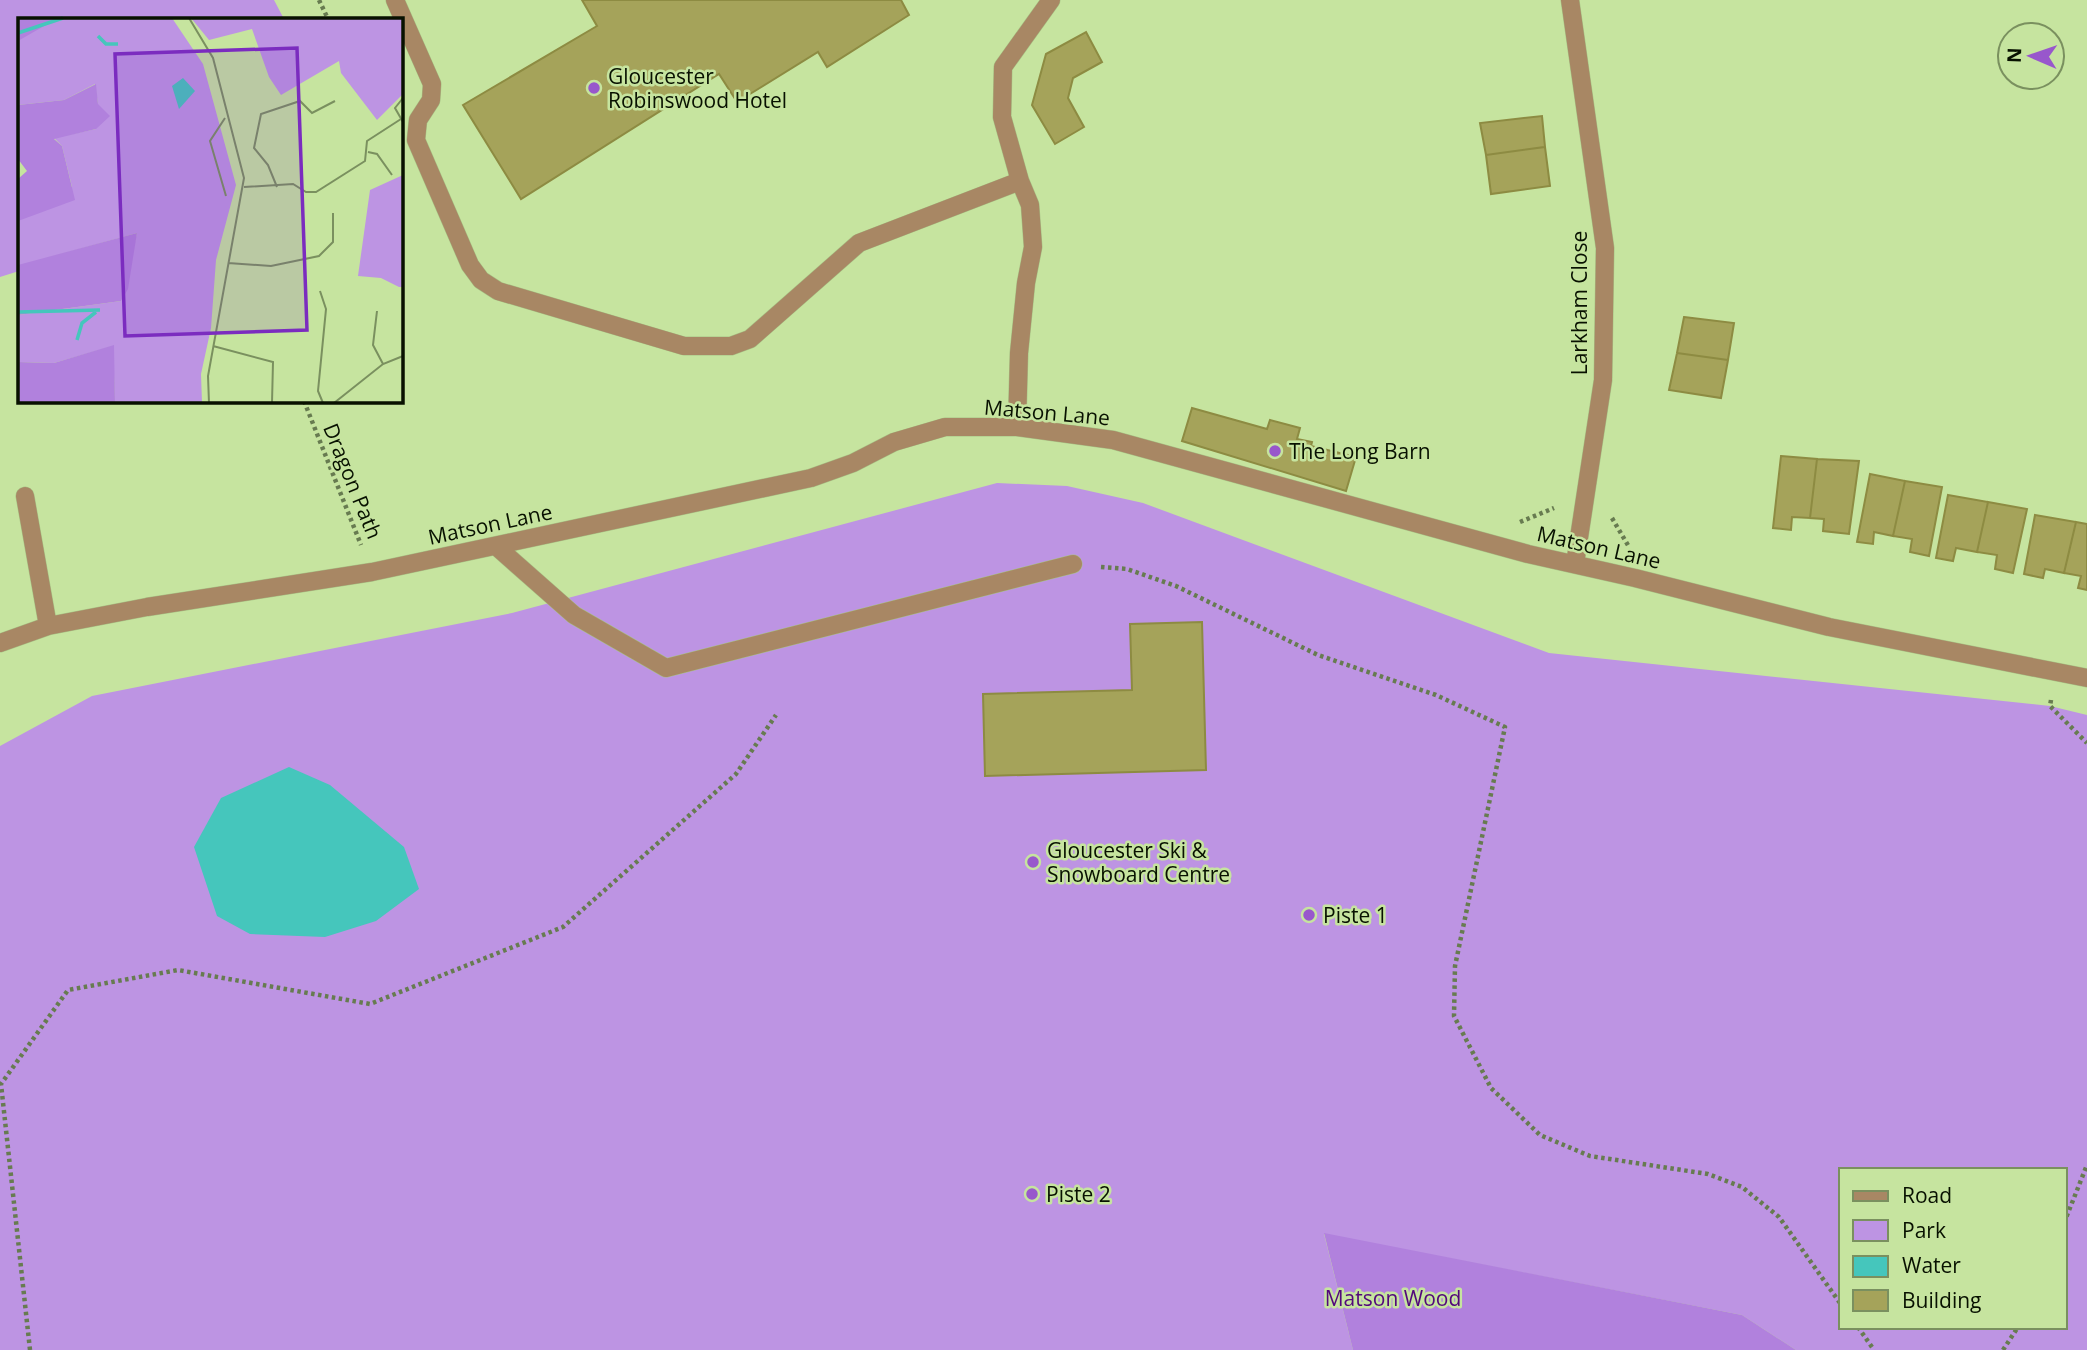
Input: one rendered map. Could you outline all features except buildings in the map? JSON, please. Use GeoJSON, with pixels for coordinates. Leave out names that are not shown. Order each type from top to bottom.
{"type":"FeatureCollection","features":[{"type":"Feature","properties":{"kind":"street"},"geometry":{"type":"LineString","coordinates":[[395,0],[432,84],[431,100],[418,120],[416,141],[470,265],[481,280],[498,291],[571,314],[684,346],[732,346],[750,339],[859,243],[1020,181]]}},
{"type":"Feature","properties":{"kind":"street"},"geometry":{"type":"LineString","coordinates":[[1017,427],[1019,353],[1026,283],[1033,247],[1030,205],[1020,181],[1002,117],[1003,67],[1051,0]]}},
{"type":"Feature","properties":{"kind":"street","name":"Larkham Close"},"geometry":{"type":"LineString","coordinates":[[1570,0],[1605,248],[1603,380],[1575,564]]}},
{"type":"Feature","properties":{"kind":"street","name":"Matson Lane"},"geometry":{"type":"LineString","coordinates":[[0,643],[48,626],[147,607],[372,572],[811,478],[853,463],[894,442],[945,428],[1017,427],[1113,440],[1520,552],[1829,626],[2087,678]]}},
{"type":"Feature","properties":{"kind":"street"},"geometry":{"type":"LineString","coordinates":[[25,496],[48,626]]}},
{"type":"Feature","properties":{"kind":"street"},"geometry":{"type":"LineString","coordinates":[[497,547],[573,615],[666,668],[1073,564]]}},
{"type":"Feature","properties":{"kind":"path"},"geometry":{"type":"LineString","coordinates":[[319,0],[328,18]]}},
{"type":"Feature","properties":{"kind":"path","name":"Dragon Path"},"geometry":{"type":"LineString","coordinates":[[304,402],[372,572]]}},
{"type":"Feature","properties":{"kind":"path"},"geometry":{"type":"LineString","coordinates":[[1515,524],[1553,509],[1564,500]]}},
{"type":"Feature","properties":{"kind":"path"},"geometry":{"type":"LineString","coordinates":[[1073,564],[1127,569],[1176,586],[1318,655],[1436,695],[1505,727],[1455,966],[1454,1016],[1490,1088],[1540,1135],[1590,1156],[1708,1174],[1742,1187],[1779,1217],[1839,1302]]}},
{"type":"Feature","properties":{"kind":"path"},"geometry":{"type":"LineString","coordinates":[[30,1350],[1,1084],[68,990],[178,970],[370,1004],[563,927],[736,774],[776,715]]}},
{"type":"Feature","properties":{"kind":"path"},"geometry":{"type":"LineString","coordinates":[[2066,1218],[2087,1165]]}},
{"type":"Feature","properties":{"kind":"path"},"geometry":{"type":"LineString","coordinates":[[1859,1329],[1874,1350]]}},
{"type":"Feature","properties":{"kind":"path"},"geometry":{"type":"LineString","coordinates":[[2003,1350],[2017,1329]]}},
{"type":"Feature","properties":{"kind":"green space"},"geometry":{"type":"Polygon","coordinates":[[[0,0],[274,0],[283,18],[18,18],[18,271],[0,277],[0,0]]]}},
{"type":"Feature","properties":{"kind":"green space"},"geometry":{"type":"Polygon","coordinates":[[[997,483],[1067,486],[1143,503],[1549,653],[2050,706],[2087,715],[2087,1350],[1796,1350],[1742,1315],[1324,1234],[1353,1350],[0,1350],[0,746],[92,696],[512,613],[997,483]]]}},
{"type":"Feature","properties":{"kind":"green space","name":"Matson Wood"},"geometry":{"type":"Polygon","coordinates":[[[1324,1233],[1742,1315],[1796,1350],[1353,1350],[1324,1233]]]}},
{"type":"Feature","properties":{"kind":"water"},"geometry":{"type":"Polygon","coordinates":[[[289,767],[330,785],[404,847],[419,889],[376,921],[325,937],[250,934],[217,916],[194,847],[221,798],[289,767]]]}},
{"type":"Feature","properties":{"kind":"place","name":"Gloucester Robinswood Hotel"},"geometry":{"type":"Point","coordinates":[594,88]}},
{"type":"Feature","properties":{"kind":"place","name":"The Long Barn"},"geometry":{"type":"Point","coordinates":[1275,451]}},
{"type":"Feature","properties":{"kind":"place","name":"Gloucester Ski & Snowboard Centre"},"geometry":{"type":"Point","coordinates":[1033,862]}},
{"type":"Feature","properties":{"kind":"place","name":"Piste 1"},"geometry":{"type":"Point","coordinates":[1309,915]}},
{"type":"Feature","properties":{"kind":"place","name":"Piste 2"},"geometry":{"type":"Point","coordinates":[1032,1194]}}]}
